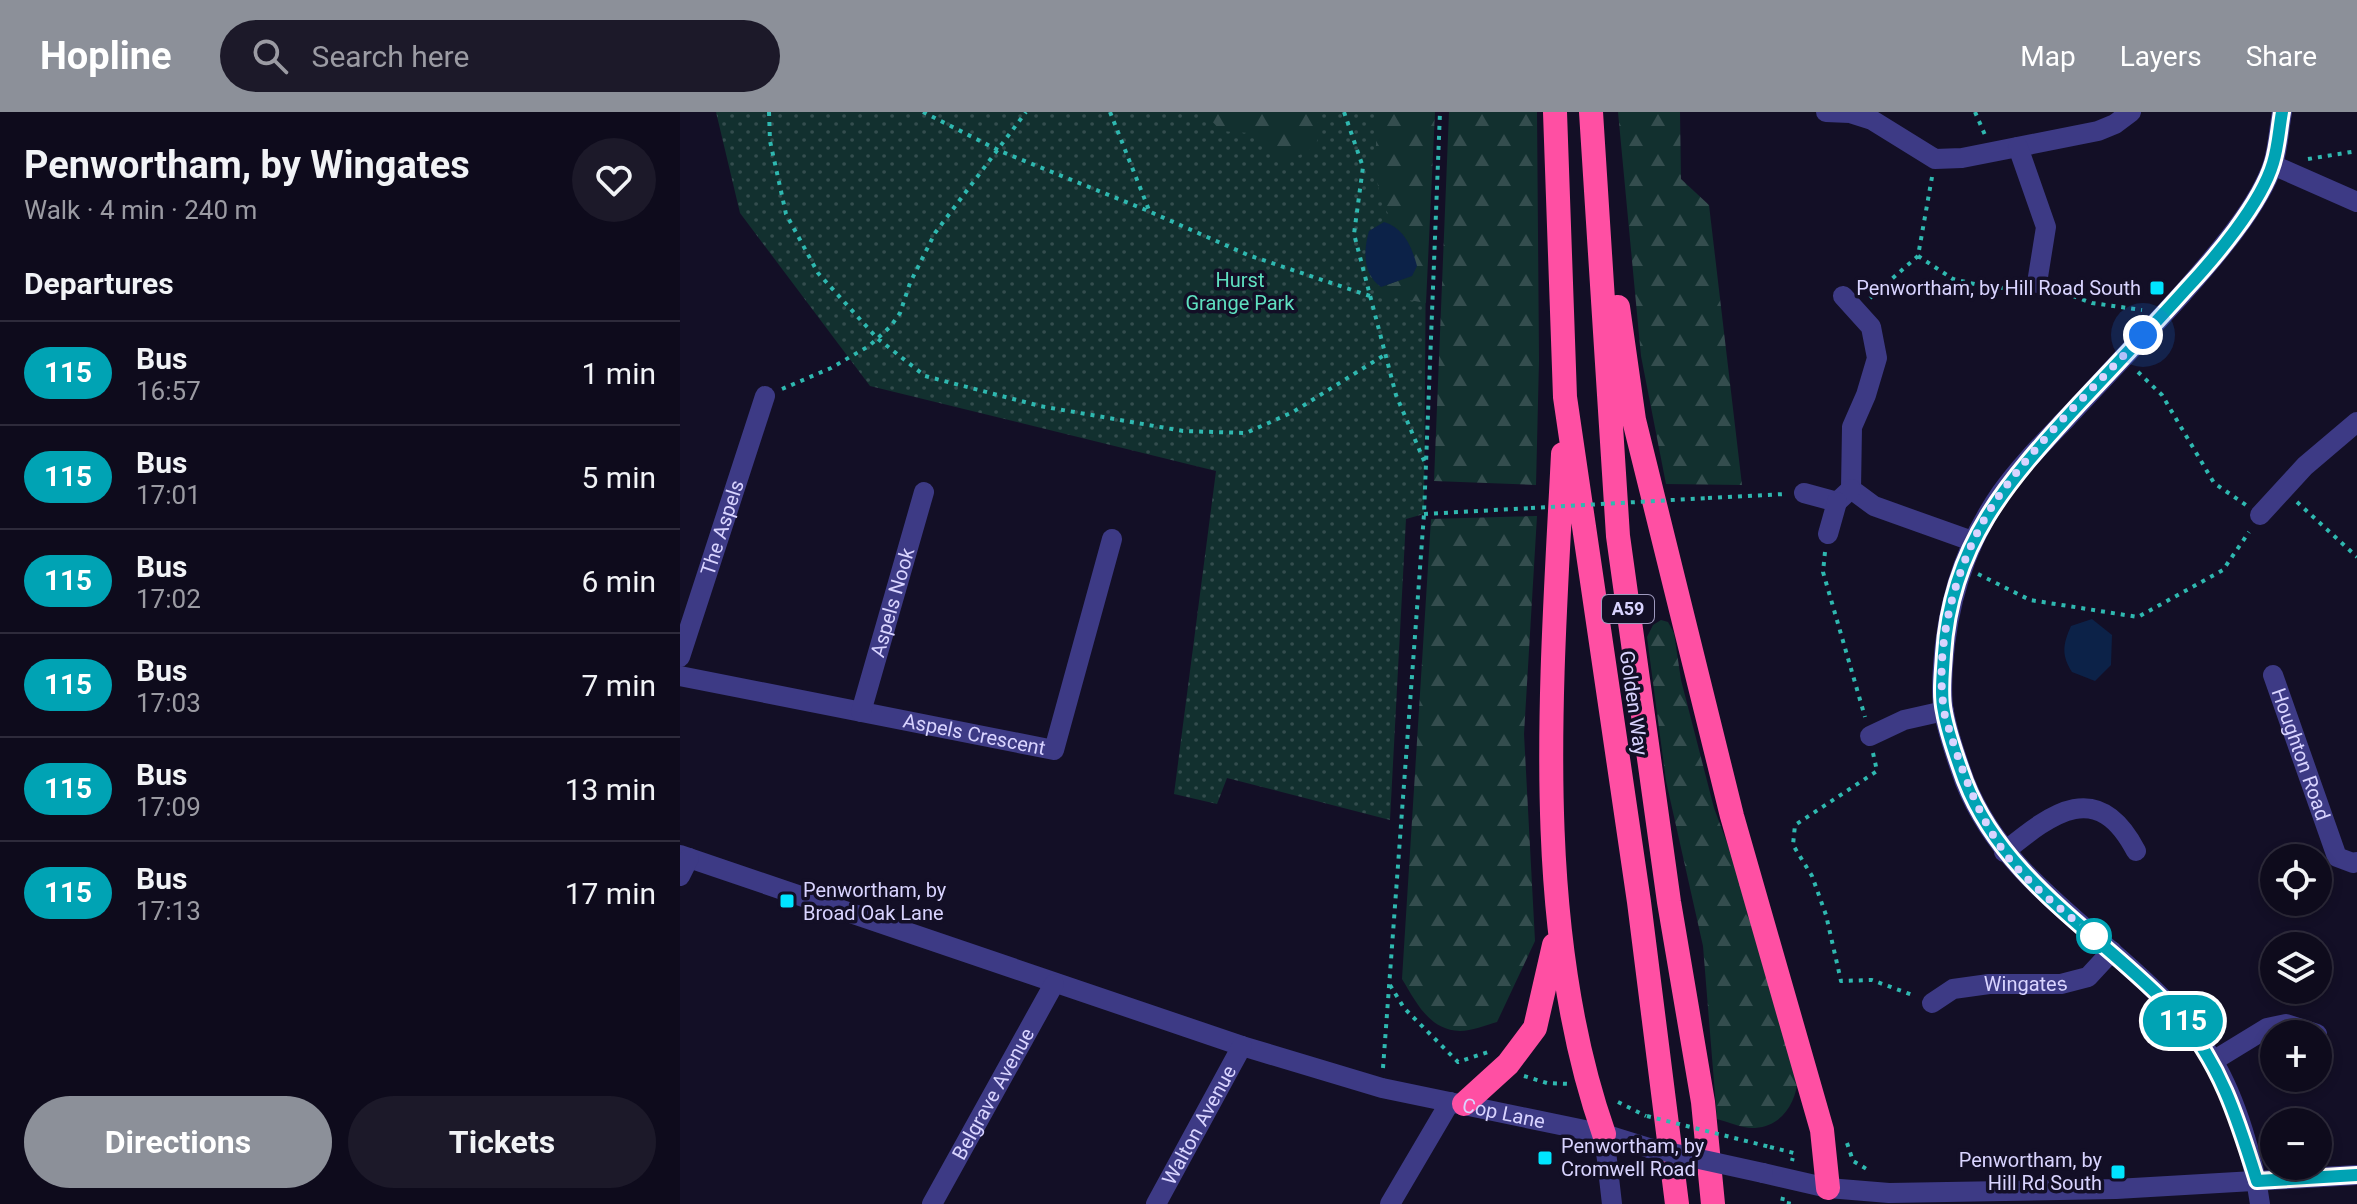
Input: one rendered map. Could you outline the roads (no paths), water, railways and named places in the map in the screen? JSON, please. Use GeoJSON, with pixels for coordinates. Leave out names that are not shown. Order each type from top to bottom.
{"type":"FeatureCollection","features":[{"type":"Feature","properties":{"kind":"highway","name":"Golden Way"},"geometry":{"type":"LineString","coordinates":[[1555,112],[1565,397],[1639,902],[1677,1204]]}},
{"type":"Feature","properties":{"kind":"highway","name":"Golden Way"},"geometry":{"type":"LineString","coordinates":[[1591,112],[1618,536],[1669,902],[1703,1102],[1713,1204]]}},
{"type":"Feature","properties":{"kind":"highway"},"geometry":{"type":"LineString","coordinates":[[1593,143],[1634,420],[1732,816],[1822,1130],[1829,1196]]}},
{"type":"Feature","properties":{"kind":"highway"},"geometry":{"type":"LineString","coordinates":[[1565,397],[1555,611],[1552,828],[1565,974],[1586,1084],[1604,1134]]}},
{"type":"Feature","properties":{"kind":"highway"},"geometry":{"type":"LineString","coordinates":[[1457,1103],[1508,1064],[1535,1028],[1560,920]]}},
{"type":"Feature","properties":{"kind":"street"},"geometry":{"type":"LineString","coordinates":[[1826,112],[1850,113],[1872,120],[1935,159],[1962,158],[2098,131],[2131,112]]}},
{"type":"Feature","properties":{"kind":"street"},"geometry":{"type":"LineString","coordinates":[[2260,1204],[2257,1181],[2234,1108],[2213,1061],[2177,1015],[2004,852],[1965,781],[1944,711],[1946,632],[1962,566],[1972,541],[2001,493],[2036,450],[2217,255],[2248,212],[2273,165],[2282,112]]}},
{"type":"Feature","properties":{"kind":"street"},"geometry":{"type":"LineString","coordinates":[[2018,147],[2046,227],[2037,283]]}},
{"type":"Feature","properties":{"kind":"street"},"geometry":{"type":"LineString","coordinates":[[2273,165],[2357,202]]}},
{"type":"Feature","properties":{"kind":"street"},"geometry":{"type":"LineString","coordinates":[[1828,534],[1844,496],[1852,427],[1877,358],[1871,327],[1850,303]]}},
{"type":"Feature","properties":{"kind":"street","name":"The Aspels"},"geometry":{"type":"LineString","coordinates":[[680,657],[765,396]]}},
{"type":"Feature","properties":{"kind":"street"},"geometry":{"type":"LineString","coordinates":[[2260,515],[2305,466],[2357,422]]}},
{"type":"Feature","properties":{"kind":"street","name":"Aspels Nook"},"geometry":{"type":"LineString","coordinates":[[861,712],[924,492]]}},
{"type":"Feature","properties":{"kind":"street"},"geometry":{"type":"LineString","coordinates":[[1804,493],[1844,496],[1972,541]]}},
{"type":"Feature","properties":{"kind":"street","name":"Aspels Crescent"},"geometry":{"type":"LineString","coordinates":[[680,676],[1054,750],[1112,539]]}},
{"type":"Feature","properties":{"kind":"street","name":"Houghton Road"},"geometry":{"type":"LineString","coordinates":[[2273,675],[2337,857],[2357,862]]}},
{"type":"Feature","properties":{"kind":"street"},"geometry":{"type":"LineString","coordinates":[[1870,736],[1904,720],[1944,711]]}},
{"type":"Feature","properties":{"kind":"street"},"geometry":{"type":"LineString","coordinates":[[2004,852],[2047,820],[2070,810],[2086,808],[2106,812],[2116,819],[2136,851]]}},
{"type":"Feature","properties":{"kind":"street","name":"Cop Lane"},"geometry":{"type":"LineString","coordinates":[[683,863],[1242,1046],[1382,1088],[1604,1134],[1649,1148],[1763,1173],[1829,1196],[2357,1175]]}},
{"type":"Feature","properties":{"kind":"street","name":"Wingates"},"geometry":{"type":"LineString","coordinates":[[1932,1003],[1953,989],[1989,984],[2061,984],[2088,977],[2112,951]]}},
{"type":"Feature","properties":{"kind":"street","name":"Belgrave Avenue"},"geometry":{"type":"LineString","coordinates":[[932,1204],[1054,984]]}},
{"type":"Feature","properties":{"kind":"street"},"geometry":{"type":"LineString","coordinates":[[2213,1061],[2260,1032]]}},
{"type":"Feature","properties":{"kind":"street","name":"Walton Avenue"},"geometry":{"type":"LineString","coordinates":[[1156,1204],[1242,1046]]}},
{"type":"Feature","properties":{"kind":"street"},"geometry":{"type":"LineString","coordinates":[[1390,1204],[1457,1103]]}},
{"type":"Feature","properties":{"kind":"street"},"geometry":{"type":"LineString","coordinates":[[1604,1134],[1612,1204]]}},
{"type":"Feature","properties":{"kind":"water"},"geometry":{"type":"Polygon","coordinates":[[[1384,222],[1397,229],[1406,239],[1417,266],[1412,276],[1381,287],[1371,276],[1365,255],[1369,231],[1384,222]]]}},
{"type":"Feature","properties":{"kind":"water"},"geometry":{"type":"Polygon","coordinates":[[[2092,619],[2112,635],[2111,665],[2095,681],[2072,672],[2064,649],[2071,626],[2092,619]]]}},
{"type":"Feature","properties":{"kind":"place","name":"Penwortham, by Hill Road South"},"geometry":{"type":"Point","coordinates":[2157,288]}},
{"type":"Feature","properties":{"kind":"place","name":"Penwortham, by Broad Oak Lane"},"geometry":{"type":"Point","coordinates":[787,901]}},
{"type":"Feature","properties":{"kind":"place","name":"Penwortham, by Cromwell Road"},"geometry":{"type":"Point","coordinates":[1545,1158]}},
{"type":"Feature","properties":{"kind":"place","name":"Penwortham, by Hill Rd South"},"geometry":{"type":"Point","coordinates":[2118,1172]}},
{"type":"Feature","properties":{"kind":"park label","name":"Hurst Grange Park"},"geometry":{"type":"Point","coordinates":[1240,292]}}]}
